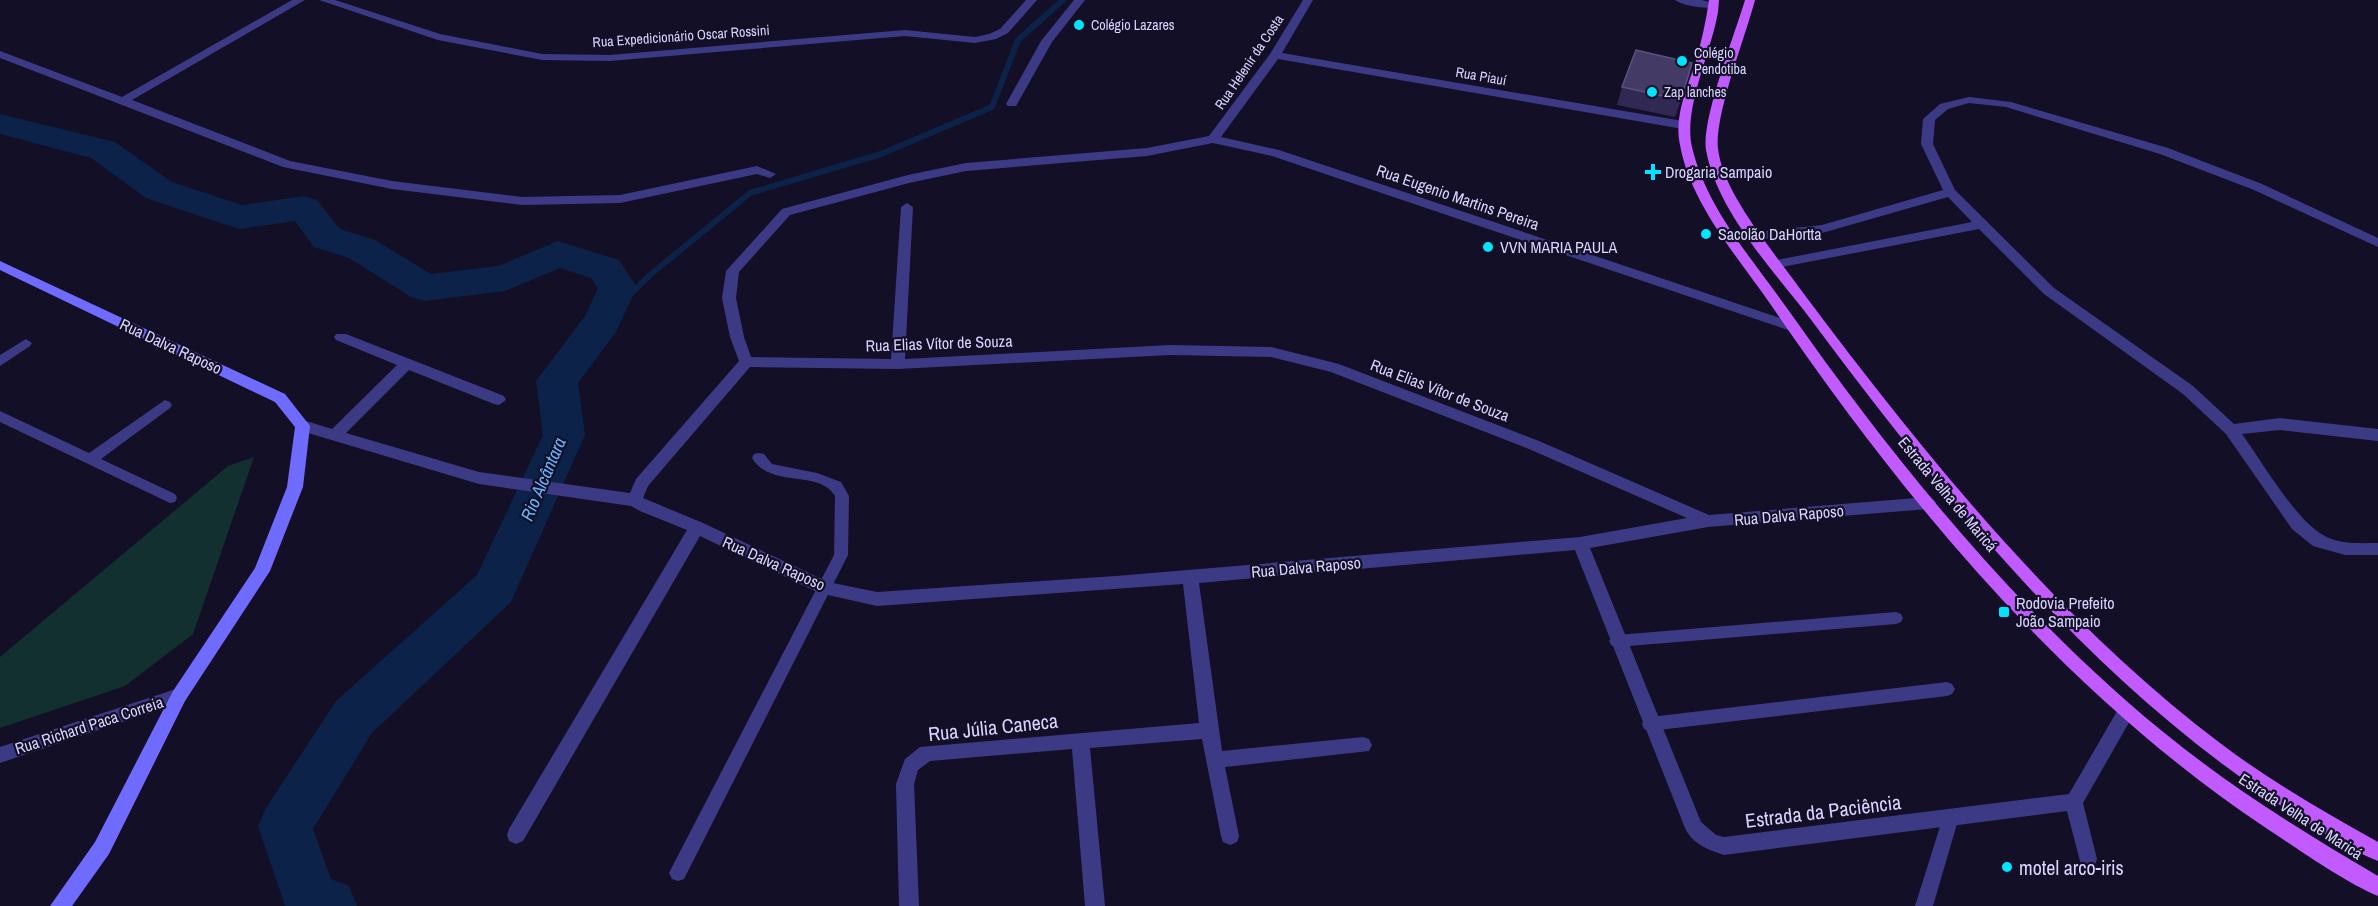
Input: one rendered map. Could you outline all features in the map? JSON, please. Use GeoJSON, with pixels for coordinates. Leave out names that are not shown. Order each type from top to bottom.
{"type":"FeatureCollection","features":[{"type":"Feature","properties":{"kind":"main road","name":"Estrada Velha de Maricá"},"geometry":{"type":"LineString","coordinates":[[1750,0],[1711,140],[1719,174],[1756,236],[1933,466],[1998,544],[2075,624],[2138,684],[2236,764],[2295,807],[2378,852]]}},
{"type":"Feature","properties":{"kind":"main road","name":"Estrada Velha de Maricá"},"geometry":{"type":"LineString","coordinates":[[1714,2],[1683,125],[1693,168],[1714,212],[1793,327],[1928,503],[2028,615],[2126,712],[2230,793],[2289,833],[2378,887]]}},
{"type":"Feature","properties":{"kind":"street"},"geometry":{"type":"LineString","coordinates":[[124,100],[300,0]]}},
{"type":"Feature","properties":{"kind":"street","name":"Rua Expedicionário Oscar Rossini"},"geometry":{"type":"LineString","coordinates":[[324,0],[438,37],[542,57],[610,58],[905,33],[975,40],[992,37],[1004,31],[1032,0]]}},
{"type":"Feature","properties":{"kind":"street"},"geometry":{"type":"LineString","coordinates":[[1012,104],[1047,41],[1080,0]]}},
{"type":"Feature","properties":{"kind":"street","name":"Rua Helenir da Costa"},"geometry":{"type":"LineString","coordinates":[[1213,139],[1275,55],[1308,0]]}},
{"type":"Feature","properties":{"kind":"street"},"geometry":{"type":"LineString","coordinates":[[1680,0],[1714,2]]}},
{"type":"Feature","properties":{"kind":"street"},"geometry":{"type":"LineString","coordinates":[[0,54],[287,164],[392,184],[522,201],[620,200],[757,170],[770,174]]}},
{"type":"Feature","properties":{"kind":"street","name":"Rua Piauí"},"geometry":{"type":"LineString","coordinates":[[1275,55],[1683,125]]}},
{"type":"Feature","properties":{"kind":"street"},"geometry":{"type":"LineString","coordinates":[[2378,243],[2258,187],[2164,151],[1998,103],[1969,100],[1944,106],[1929,119],[1928,144],[1950,192],[2049,291],[2188,390],[2231,430],[2298,525],[2319,541],[2345,549],[2378,549]]}},
{"type":"Feature","properties":{"kind":"street"},"geometry":{"type":"LineString","coordinates":[[635,500],[641,483],[746,362],[737,337],[729,298],[733,271],[786,212],[908,178],[966,167],[1147,152],[1213,139]]}},
{"type":"Feature","properties":{"kind":"street","name":"Rua Eugenio Martins Pereira"},"geometry":{"type":"LineString","coordinates":[[1213,139],[1275,153],[1793,327]]}},
{"type":"Feature","properties":{"kind":"street"},"geometry":{"type":"LineString","coordinates":[[1756,236],[1822,229],[1950,192]]}},
{"type":"Feature","properties":{"kind":"street"},"geometry":{"type":"LineString","coordinates":[[898,364],[907,207]]}},
{"type":"Feature","properties":{"kind":"street"},"geometry":{"type":"LineString","coordinates":[[1777,264],[1982,224]]}},
{"type":"Feature","properties":{"kind":"street","name":"Rua Dalva Raposo"},"geometry":{"type":"LineString","coordinates":[[0,265],[280,398],[303,426]]}},
{"type":"Feature","properties":{"kind":"street"},"geometry":{"type":"LineString","coordinates":[[342,337],[499,400]]}},
{"type":"Feature","properties":{"kind":"street","name":"Rua Elias Vítor de Souza"},"geometry":{"type":"LineString","coordinates":[[746,362],[898,364],[1170,350],[1271,352],[1334,368],[1522,441],[1708,522]]}},
{"type":"Feature","properties":{"kind":"street"},"geometry":{"type":"LineString","coordinates":[[60,906],[102,848],[179,696],[262,571],[295,487],[303,426],[335,435],[407,363]]}},
{"type":"Feature","properties":{"kind":"street"},"geometry":{"type":"LineString","coordinates":[[2231,430],[2280,424],[2378,435]]}},
{"type":"Feature","properties":{"kind":"street","name":"Rua Dalva Raposo"},"geometry":{"type":"LineString","coordinates":[[335,435],[472,476],[635,500],[645,507],[697,527],[825,588],[877,599],[1190,577],[1580,543],[1708,522],[1928,503]]}},
{"type":"Feature","properties":{"kind":"street"},"geometry":{"type":"LineString","coordinates":[[516,835],[697,527]]}},
{"type":"Feature","properties":{"kind":"street","name":"Estrada da Paciência"},"geometry":{"type":"LineString","coordinates":[[1580,543],[1650,724],[1694,828],[1711,842],[1724,846],[2074,802]]}},
{"type":"Feature","properties":{"kind":"street"},"geometry":{"type":"LineString","coordinates":[[1190,577],[1209,730],[1230,836]]}},
{"type":"Feature","properties":{"kind":"street","name":"Rua Richard Paca Correia"},"geometry":{"type":"LineString","coordinates":[[0,755],[179,696]]}},
{"type":"Feature","properties":{"kind":"street"},"geometry":{"type":"LineString","coordinates":[[2088,859],[2074,802],[2126,712]]}},
{"type":"Feature","properties":{"kind":"street","name":"Rua Júlia Caneca"},"geometry":{"type":"LineString","coordinates":[[909,906],[904,784],[911,765],[926,753],[1209,730]]}},
{"type":"Feature","properties":{"kind":"street","name":"Rua Júlia Caneca"},"geometry":{"type":"LineString","coordinates":[[1080,740],[1095,906]]}},
{"type":"Feature","properties":{"kind":"street"},"geometry":{"type":"LineString","coordinates":[[1215,760],[1363,745]]}},
{"type":"Feature","properties":{"kind":"lane"},"geometry":{"type":"LineString","coordinates":[[0,361],[26,344]]}},
{"type":"Feature","properties":{"kind":"lane"},"geometry":{"type":"LineString","coordinates":[[90,460],[165,405]]}},
{"type":"Feature","properties":{"kind":"lane"},"geometry":{"type":"LineString","coordinates":[[3,421],[170,498]]}},
{"type":"Feature","properties":{"kind":"lane"},"geometry":{"type":"LineString","coordinates":[[678,873],[841,555],[842,496],[836,486],[817,478],[768,468],[759,458]]}},
{"type":"Feature","properties":{"kind":"lane"},"geometry":{"type":"LineString","coordinates":[[1617,641],[1896,618]]}},
{"type":"Feature","properties":{"kind":"lane"},"geometry":{"type":"LineString","coordinates":[[1650,724],[1947,689]]}},
{"type":"Feature","properties":{"kind":"lane"},"geometry":{"type":"LineString","coordinates":[[1924,906],[1951,817]]}},
{"type":"Feature","properties":{"kind":"green space"},"geometry":{"type":"Polygon","coordinates":[[[254,457],[193,634],[125,686],[0,728],[0,657],[228,466],[254,457]]]}},
{"type":"Feature","properties":{"kind":"building"},"geometry":{"type":"Polygon","coordinates":[[[1636,50],[1692,63],[1681,100],[1622,87],[1636,50]]]}},
{"type":"Feature","properties":{"kind":"waterway"},"geometry":{"type":"LineString","coordinates":[[602,322],[650,275],[750,193],[881,154],[992,107],[1018,40],[1063,0]]}},
{"type":"Feature","properties":{"kind":"waterway","name":"Rio Alcântara"},"geometry":{"type":"LineString","coordinates":[[0,124],[103,150],[159,190],[240,217],[304,208],[327,238],[362,249],[425,288],[505,278],[558,254],[605,269],[618,287],[602,322],[557,381],[564,435],[494,588],[354,717],[285,826],[312,904],[329,906]]}},
{"type":"Feature","properties":{"kind":"place","name":"Colégio Lazares"},"geometry":{"type":"Point","coordinates":[1079,25]}},
{"type":"Feature","properties":{"kind":"place","name":"Colégio Pendotiba"},"geometry":{"type":"Point","coordinates":[1682,61]}},
{"type":"Feature","properties":{"kind":"place","name":"Zap lanches"},"geometry":{"type":"Point","coordinates":[1652,92]}},
{"type":"Feature","properties":{"kind":"place","name":"Drogaria Sampaio"},"geometry":{"type":"Point","coordinates":[1653,172]}},
{"type":"Feature","properties":{"kind":"place","name":"Sacolão DaHortta"},"geometry":{"type":"Point","coordinates":[1706,234]}},
{"type":"Feature","properties":{"kind":"place","name":"VVN MARIA PAULA"},"geometry":{"type":"Point","coordinates":[1488,247]}},
{"type":"Feature","properties":{"kind":"place","name":"Rodovia Prefeito João Sampaio"},"geometry":{"type":"Point","coordinates":[2004,612]}},
{"type":"Feature","properties":{"kind":"place","name":"motel arco-iris"},"geometry":{"type":"Point","coordinates":[2007,867]}}]}
